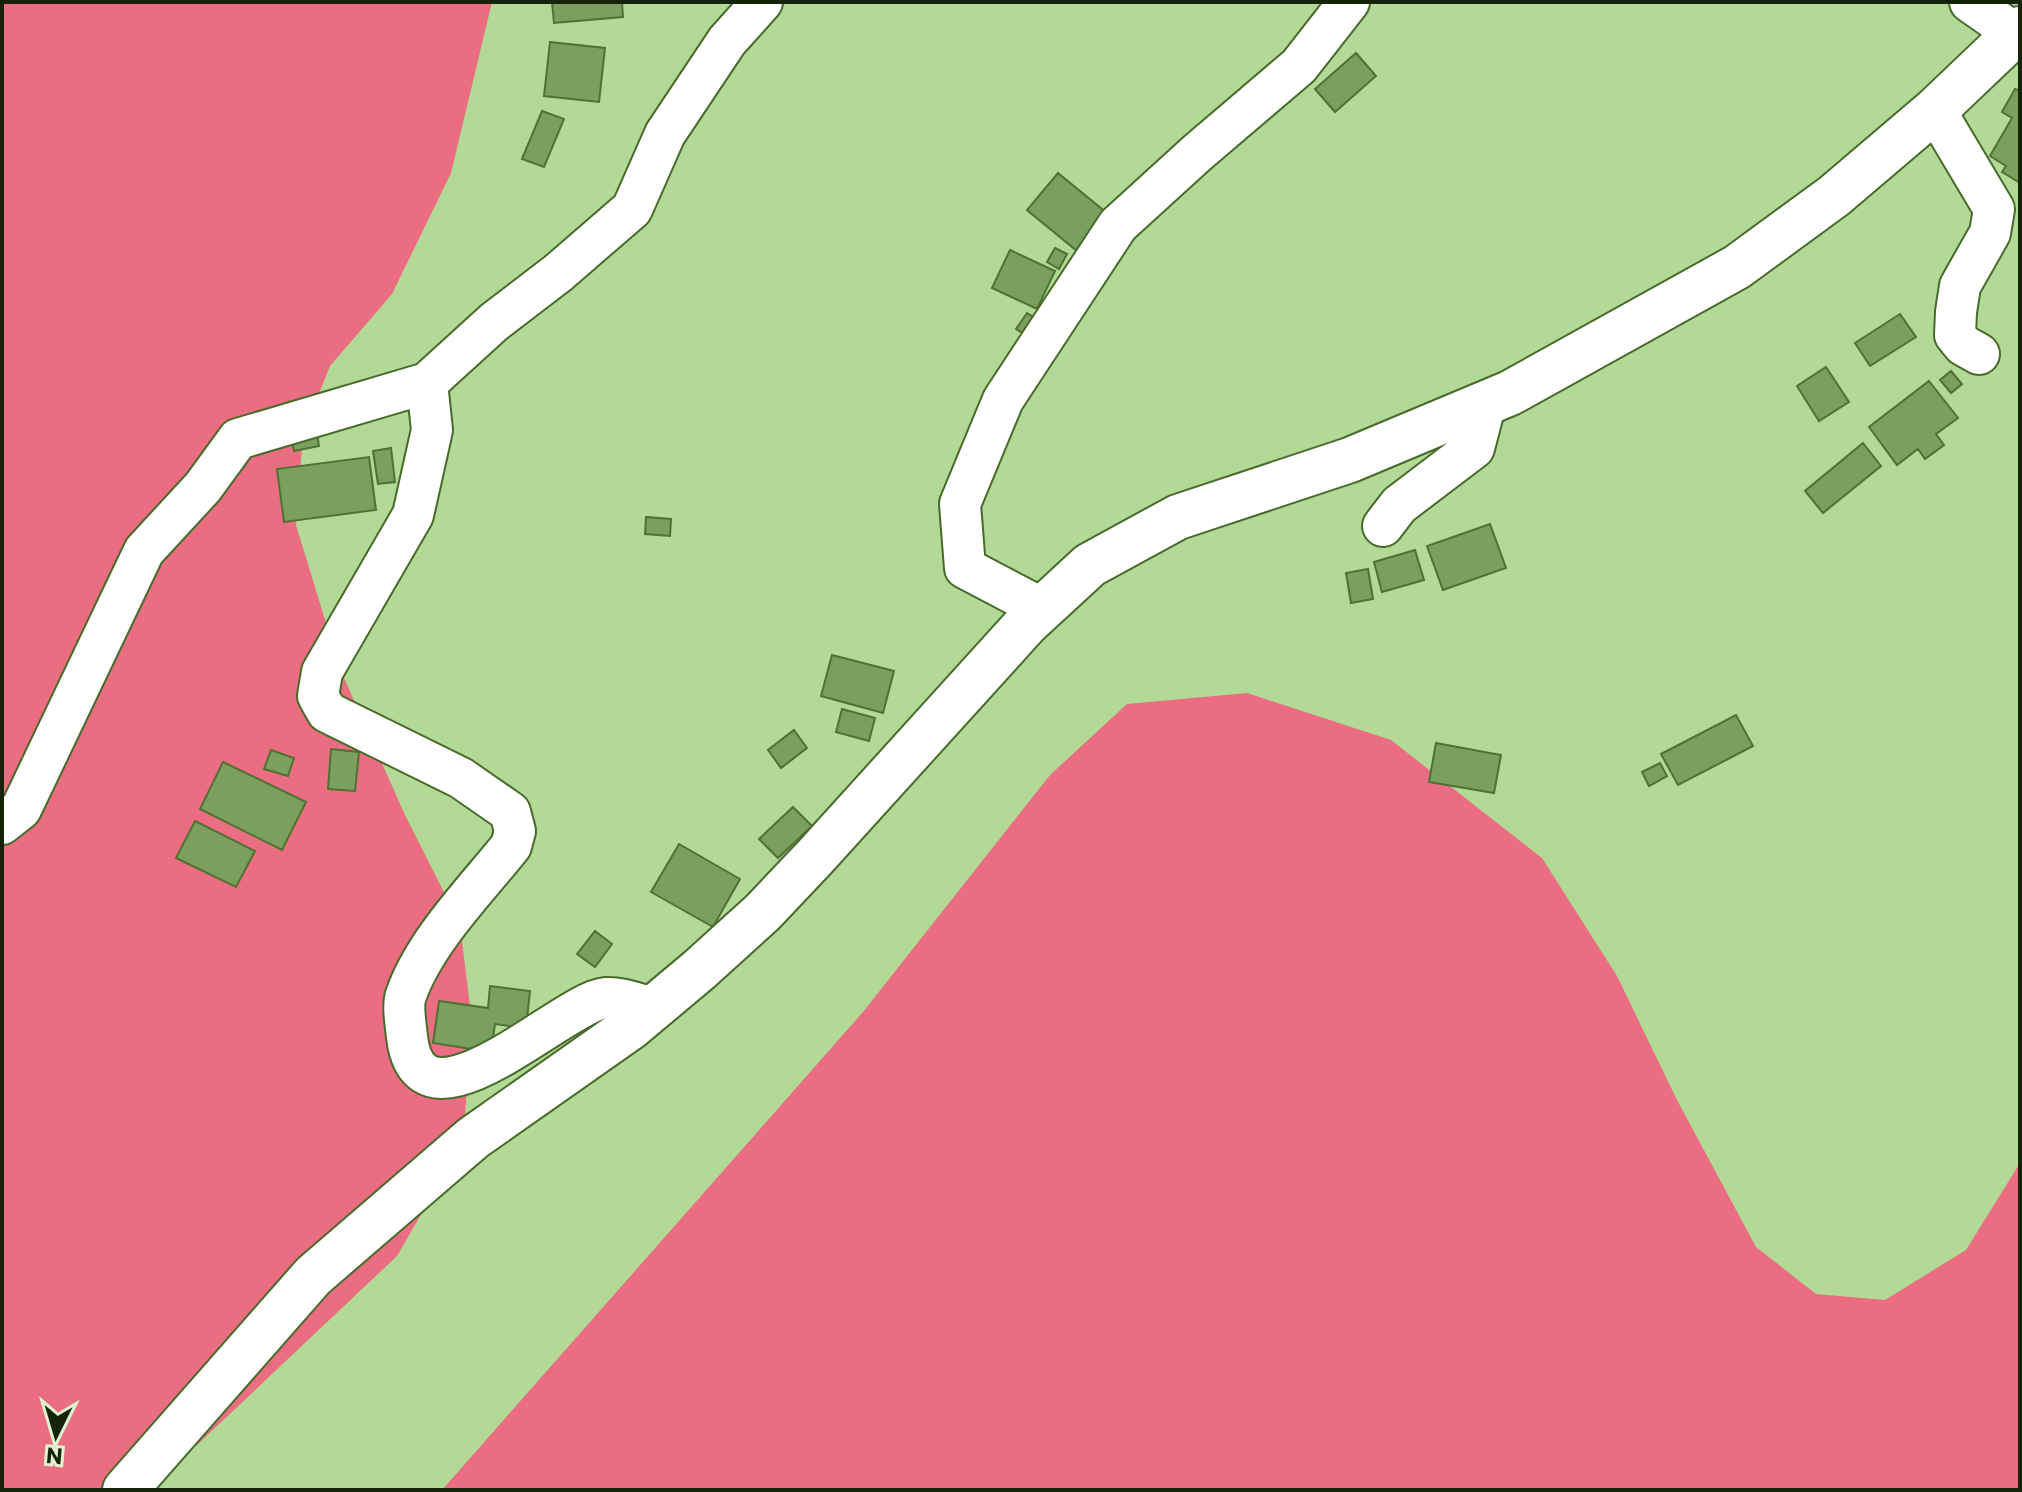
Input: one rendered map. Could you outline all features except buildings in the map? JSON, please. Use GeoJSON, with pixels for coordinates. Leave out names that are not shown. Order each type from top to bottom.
{"type":"FeatureCollection","features":[{"type":"Feature","properties":{"kind":"street"},"geometry":{"type":"LineString","coordinates":[[2,824],[21,809],[144,551],[203,487],[238,439],[427,383],[494,322],[558,273],[632,209],[665,134],[727,41],[762,2]]}},
{"type":"Feature","properties":{"kind":"street"},"geometry":{"type":"LineString","coordinates":[[1043,609],[965,568],[960,504],[1003,400],[1118,225],[1299,66],[1349,2]]}},
{"type":"Feature","properties":{"kind":"street"},"geometry":{"type":"LineString","coordinates":[[125,1490],[313,1276],[473,1138],[654,1008],[763,912],[1027,623],[1090,565],[1178,517],[1350,460],[1486,402],[1538,378],[1737,267],[1834,196],[1935,110],[2018,32],[1970,2]]}},
{"type":"Feature","properties":{"kind":"street"},"geometry":{"type":"LineString","coordinates":[[1935,110],[1994,209],[1990,233],[1960,286],[1956,312],[1955,335],[1963,345],[1979,354]]}},
{"type":"Feature","properties":{"kind":"street"},"geometry":{"type":"LineString","coordinates":[[427,383],[432,430],[413,515],[322,672],[318,696],[327,712],[461,778],[510,812],[515,831],[511,846],[428,951],[405,998],[413,1062],[429,1076],[454,1077],[484,1068],[584,1006],[607,998],[654,1008]]}},
{"type":"Feature","properties":{"kind":"street"},"geometry":{"type":"LineString","coordinates":[[1383,526],[1399,505],[1474,448],[1486,402]]}},
{"type":"Feature","properties":{"kind":"shaded area"},"geometry":{"type":"Polygon","coordinates":[[[2,2],[492,2],[451,173],[392,294],[330,366],[303,434],[296,525],[340,669],[405,815],[460,924],[472,1023],[463,1142],[397,1256],[199,1443],[142,1490],[2,1490],[2,2]]]}},
{"type":"Feature","properties":{"kind":"shaded area"},"geometry":{"type":"Polygon","coordinates":[[[1247,693],[1391,740],[1542,858],[1617,976],[1677,1100],[1756,1247],[1816,1294],[1885,1300],[1966,1250],[2020,1163],[2020,1490],[442,1490],[863,1012],[1050,775],[1127,704],[1247,693]]]}}]}
